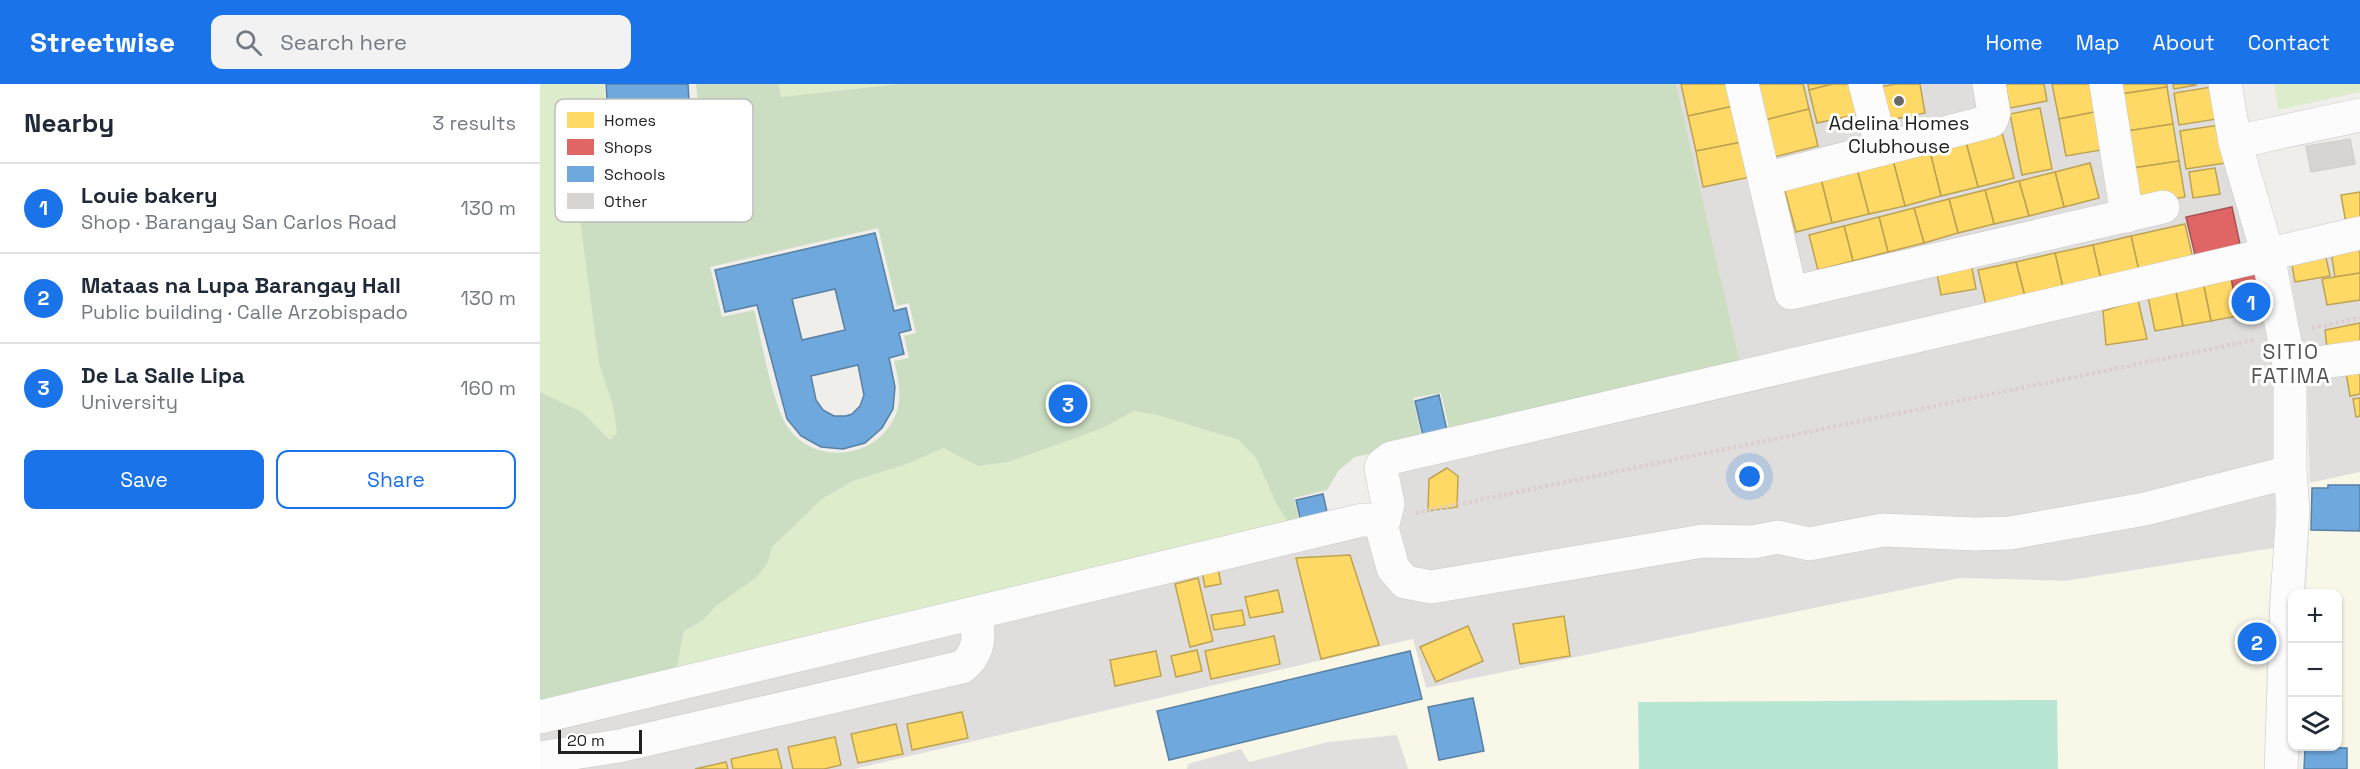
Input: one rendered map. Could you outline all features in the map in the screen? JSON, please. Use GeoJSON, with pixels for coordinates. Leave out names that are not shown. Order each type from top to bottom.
{"type":"FeatureCollection","features":[{"type":"Feature","properties":{"kind":"street"},"geometry":{"type":"LineString","coordinates":[[1742,84],[1791,293],[2163,207]]}},
{"type":"Feature","properties":{"kind":"street"},"geometry":{"type":"LineString","coordinates":[[1865,84],[1882,149]]}},
{"type":"Feature","properties":{"kind":"street"},"geometry":{"type":"LineString","coordinates":[[1765,179],[1991,121],[1994,113],[1989,84]]}},
{"type":"Feature","properties":{"kind":"street"},"geometry":{"type":"LineString","coordinates":[[2106,84],[2127,216]]}},
{"type":"Feature","properties":{"kind":"street"},"geometry":{"type":"LineString","coordinates":[[2225,84],[2235,142],[2268,255],[2290,369],[2290,472],[2293,510],[2287,598],[2281,769]]}},
{"type":"Feature","properties":{"kind":"street"},"geometry":{"type":"LineString","coordinates":[[2235,142],[2360,115]]}},
{"type":"Feature","properties":{"kind":"street"},"geometry":{"type":"LineString","coordinates":[[2290,472],[2145,509],[2010,532],[1975,534],[1883,530],[1809,544],[1778,537],[1753,542],[1703,541],[1431,587],[1405,582],[1393,568],[1386,545],[1383,520],[1388,504],[1382,465],[1390,458],[2360,233]]}},
{"type":"Feature","properties":{"kind":"street"},"geometry":{"type":"LineString","coordinates":[[2290,369],[2360,357]]}},
{"type":"Feature","properties":{"kind":"street"},"geometry":{"type":"LineString","coordinates":[[540,717],[1362,520],[1383,520]]}},
{"type":"Feature","properties":{"kind":"street"},"geometry":{"type":"LineString","coordinates":[[540,758],[618,746],[962,667],[971,660],[978,643],[975,614]]}},
{"type":"Feature","properties":{"kind":"path"},"geometry":{"type":"LineString","coordinates":[[1383,520],[2360,318]]}},
{"type":"Feature","properties":{"kind":"shaded area"},"geometry":{"type":"Polygon","coordinates":[[[1676,84],[2222,84],[2279,359],[2274,548],[2065,581],[1960,578],[1426,688],[1413,639],[854,769],[540,769],[540,708],[1382,509],[1369,455],[1742,371],[1676,84]]]}},
{"type":"Feature","properties":{"kind":"shaded area"},"geometry":{"type":"Polygon","coordinates":[[[2360,220],[2360,472],[2310,483],[2306,364],[2283,238],[2360,220]]]}},
{"type":"Feature","properties":{"kind":"shaded area"},"geometry":{"type":"Polygon","coordinates":[[[2360,472],[2360,769],[2302,769],[2303,751],[2342,751],[2342,589],[2307,589],[2310,483],[2360,472]]]}},
{"type":"Feature","properties":{"kind":"shaded area"},"geometry":{"type":"Polygon","coordinates":[[[2274,548],[2268,607],[2264,769],[855,769],[1413,639],[1426,688],[1960,578],[2065,581],[2274,548]]]}},
{"type":"Feature","properties":{"kind":"shaded area"},"geometry":{"type":"Polygon","coordinates":[[[1397,735],[1408,769],[1187,769],[1188,764],[1241,749],[1249,762],[1328,742],[1397,735]]]}},
{"type":"Feature","properties":{"kind":"green space"},"geometry":{"type":"Polygon","coordinates":[[[540,84],[604,84],[605,99],[555,99],[555,222],[580,222],[599,364],[613,406],[617,433],[611,440],[582,412],[540,392],[540,84]]]}},
{"type":"Feature","properties":{"kind":"green space"},"geometry":{"type":"Polygon","coordinates":[[[696,84],[779,84],[781,97],[899,84],[1676,84],[1742,371],[1451,437],[1441,393],[1413,398],[1423,443],[1355,457],[1339,470],[1327,490],[1294,498],[1301,528],[1293,530],[1276,503],[1256,458],[1239,440],[1157,415],[1134,411],[1103,428],[1008,462],[978,466],[943,448],[907,464],[853,481],[822,499],[772,547],[768,562],[757,577],[716,606],[703,620],[684,631],[675,676],[540,708],[540,392],[582,412],[610,440],[617,433],[613,406],[599,364],[580,222],[753,222],[753,99],[697,99],[696,84]],[[878,228],[710,267],[722,317],[754,310],[777,405],[789,429],[801,441],[816,449],[832,453],[848,452],[864,447],[878,439],[889,427],[897,411],[899,392],[894,361],[909,358],[904,336],[916,333],[909,303],[897,306],[878,228]]]}},
{"type":"Feature","properties":{"kind":"green space"},"geometry":{"type":"Polygon","coordinates":[[[779,84],[899,84],[780,97],[779,84]]]}},
{"type":"Feature","properties":{"kind":"green space"},"geometry":{"type":"Polygon","coordinates":[[[2274,84],[2360,84],[2360,92],[2278,110],[2274,84]]]}},
{"type":"Feature","properties":{"kind":"green space"},"geometry":{"type":"Polygon","coordinates":[[[1134,411],[1157,415],[1239,440],[1256,458],[1276,503],[1293,530],[675,676],[684,631],[703,620],[716,606],[757,577],[768,562],[772,547],[822,499],[853,481],[907,464],[943,448],[978,466],[1008,462],[1103,428],[1134,411]]]}},
{"type":"Feature","properties":{"kind":"green space"},"geometry":{"type":"Polygon","coordinates":[[[2057,700],[2058,769],[1639,769],[1638,702],[2057,700]]]}},
{"type":"Feature","properties":{"kind":"building: Homes"},"geometry":{"type":"Polygon","coordinates":[[[1681,84],[1729,84],[1734,106],[1688,116],[1681,84]]]}},
{"type":"Feature","properties":{"kind":"building: Homes"},"geometry":{"type":"Polygon","coordinates":[[[1752,84],[1803,84],[1809,109],[1761,121],[1752,84]]]}},
{"type":"Feature","properties":{"kind":"building: Homes"},"geometry":{"type":"Polygon","coordinates":[[[1808,84],[1833,84],[1809,90],[1808,84]]]}},
{"type":"Feature","properties":{"kind":"building: Homes"},"geometry":{"type":"Polygon","coordinates":[[[1833,84],[1852,84],[1859,114],[1817,123],[1809,90],[1833,84]]]}},
{"type":"Feature","properties":{"kind":"building: Homes","name":"Adelina Homes Clubhouse"},"geometry":{"type":"Polygon","coordinates":[[[1896,84],[1920,84],[1925,113],[1880,122],[1873,88],[1896,84]]]}},
{"type":"Feature","properties":{"kind":"building: Homes"},"geometry":{"type":"Polygon","coordinates":[[[2005,84],[2044,84],[2047,101],[2010,108],[2005,84]]]}},
{"type":"Feature","properties":{"kind":"building: Homes"},"geometry":{"type":"Polygon","coordinates":[[[2052,84],[2094,84],[2100,111],[2059,119],[2052,84]]]}},
{"type":"Feature","properties":{"kind":"building: Homes"},"geometry":{"type":"Polygon","coordinates":[[[2119,84],[2167,84],[2167,87],[2121,94],[2119,84]]]}},
{"type":"Feature","properties":{"kind":"building: Homes"},"geometry":{"type":"Polygon","coordinates":[[[2173,84],[2196,84],[2196,85],[2174,89],[2173,84]]]}},
{"type":"Feature","properties":{"kind":"building: Homes"},"geometry":{"type":"Polygon","coordinates":[[[2167,87],[2173,124],[2127,131],[2121,94],[2167,87]]]}},
{"type":"Feature","properties":{"kind":"building: Homes"},"geometry":{"type":"Polygon","coordinates":[[[2211,87],[2217,119],[2179,125],[2174,93],[2211,87]]]}},
{"type":"Feature","properties":{"kind":"building: Homes"},"geometry":{"type":"Polygon","coordinates":[[[1734,106],[1742,142],[1696,151],[1688,116],[1734,106]]]}},
{"type":"Feature","properties":{"kind":"building: Homes"},"geometry":{"type":"Polygon","coordinates":[[[2040,108],[2052,169],[2022,175],[2010,114],[2040,108]]]}},
{"type":"Feature","properties":{"kind":"building: Homes"},"geometry":{"type":"Polygon","coordinates":[[[1809,109],[1818,146],[1770,158],[1761,121],[1809,109]]]}},
{"type":"Feature","properties":{"kind":"building: Homes"},"geometry":{"type":"Polygon","coordinates":[[[2100,111],[2107,149],[2066,156],[2059,119],[2100,111]]]}},
{"type":"Feature","properties":{"kind":"building: Homes"},"geometry":{"type":"Polygon","coordinates":[[[2173,124],[2179,161],[2133,168],[2127,131],[2173,124]]]}},
{"type":"Feature","properties":{"kind":"building: Homes"},"geometry":{"type":"Polygon","coordinates":[[[2226,124],[2232,162],[2186,169],[2180,131],[2226,124]]]}},
{"type":"Feature","properties":{"kind":"building: Homes"},"geometry":{"type":"Polygon","coordinates":[[[2000,125],[2014,178],[1978,187],[1964,135],[2000,125]]]}},
{"type":"Feature","properties":{"kind":"building: Homes"},"geometry":{"type":"Polygon","coordinates":[[[1964,135],[1978,187],[1941,196],[1928,144],[1964,135]]]}},
{"type":"Feature","properties":{"kind":"building: Homes"},"geometry":{"type":"Polygon","coordinates":[[[1742,142],[1750,177],[1703,187],[1696,151],[1742,142]]]}},
{"type":"Feature","properties":{"kind":"building: Homes"},"geometry":{"type":"Polygon","coordinates":[[[1928,144],[1941,196],[1905,206],[1891,153],[1928,144]]]}},
{"type":"Feature","properties":{"kind":"building: Homes"},"geometry":{"type":"Polygon","coordinates":[[[1891,153],[1905,206],[1869,214],[1855,162],[1891,153]]]}},
{"type":"Feature","properties":{"kind":"building: Homes"},"geometry":{"type":"Polygon","coordinates":[[[2179,161],[2185,197],[2139,205],[2133,168],[2179,161]]]}},
{"type":"Feature","properties":{"kind":"building: Homes"},"geometry":{"type":"Polygon","coordinates":[[[1855,162],[1869,214],[1832,223],[1819,171],[1855,162]]]}},
{"type":"Feature","properties":{"kind":"building: Homes"},"geometry":{"type":"Polygon","coordinates":[[[2090,163],[2099,198],[2064,207],[2055,172],[2090,163]]]}},
{"type":"Feature","properties":{"kind":"building: Homes"},"geometry":{"type":"Polygon","coordinates":[[[2215,168],[2220,194],[2193,198],[2189,172],[2215,168]]]}},
{"type":"Feature","properties":{"kind":"building: Homes"},"geometry":{"type":"Polygon","coordinates":[[[1819,171],[1832,223],[1796,232],[1782,180],[1819,171]]]}},
{"type":"Feature","properties":{"kind":"building: Homes"},"geometry":{"type":"Polygon","coordinates":[[[2055,172],[2064,207],[2029,216],[2019,181],[2055,172]]]}},
{"type":"Feature","properties":{"kind":"building: Homes"},"geometry":{"type":"Polygon","coordinates":[[[2019,181],[2029,216],[1994,224],[1985,190],[2019,181]]]}},
{"type":"Feature","properties":{"kind":"building: Homes"},"geometry":{"type":"Polygon","coordinates":[[[1985,190],[1994,224],[1958,233],[1949,199],[1985,190]]]}},
{"type":"Feature","properties":{"kind":"building: Homes"},"geometry":{"type":"Polygon","coordinates":[[[2360,192],[2360,220],[2346,223],[2341,195],[2360,192]]]}},
{"type":"Feature","properties":{"kind":"building: Homes"},"geometry":{"type":"Polygon","coordinates":[[[1949,199],[1958,233],[1924,243],[1914,208],[1949,199]]]}},
{"type":"Feature","properties":{"kind":"building: Homes"},"geometry":{"type":"Polygon","coordinates":[[[1914,208],[1924,243],[1888,252],[1879,217],[1914,208]]]}},
{"type":"Feature","properties":{"kind":"building: Homes"},"geometry":{"type":"Polygon","coordinates":[[[1879,217],[1888,252],[1853,261],[1844,226],[1879,217]]]}},
{"type":"Feature","properties":{"kind":"building: Homes"},"geometry":{"type":"Polygon","coordinates":[[[2185,224],[2193,259],[2139,271],[2131,236],[2185,224]]]}},
{"type":"Feature","properties":{"kind":"building: Homes"},"geometry":{"type":"Polygon","coordinates":[[[1844,226],[1853,261],[1818,270],[1809,235],[1844,226]]]}},
{"type":"Feature","properties":{"kind":"building: Homes"},"geometry":{"type":"Polygon","coordinates":[[[2131,236],[2139,271],[2101,280],[2093,245],[2131,236]]]}},
{"type":"Feature","properties":{"kind":"building: Homes"},"geometry":{"type":"Polygon","coordinates":[[[2360,240],[2360,273],[2335,277],[2330,245],[2360,240]]]}},
{"type":"Feature","properties":{"kind":"building: Homes"},"geometry":{"type":"Polygon","coordinates":[[[2093,245],[2101,280],[2063,288],[2055,253],[2093,245]]]}},
{"type":"Feature","properties":{"kind":"building: Homes"},"geometry":{"type":"Polygon","coordinates":[[[2055,253],[2063,288],[2025,297],[2016,262],[2055,253]]]}},
{"type":"Feature","properties":{"kind":"building: Homes"},"geometry":{"type":"Polygon","coordinates":[[[2325,253],[2330,276],[2295,282],[2291,259],[2325,253]]]}},
{"type":"Feature","properties":{"kind":"building: Homes"},"geometry":{"type":"Polygon","coordinates":[[[2016,262],[2025,297],[1986,305],[1978,270],[2016,262]]]}},
{"type":"Feature","properties":{"kind":"building: Homes"},"geometry":{"type":"Polygon","coordinates":[[[1971,263],[1976,289],[1941,295],[1936,269],[1971,263]]]}},
{"type":"Feature","properties":{"kind":"building: Homes"},"geometry":{"type":"Polygon","coordinates":[[[2360,273],[2360,300],[2327,305],[2322,279],[2360,273]]]}},
{"type":"Feature","properties":{"kind":"building: Homes"},"geometry":{"type":"Polygon","coordinates":[[[2231,277],[2238,316],[2211,321],[2203,282],[2231,277]]]}},
{"type":"Feature","properties":{"kind":"building: Homes"},"geometry":{"type":"Polygon","coordinates":[[[2203,282],[2211,321],[2183,326],[2175,287],[2203,282]]]}},
{"type":"Feature","properties":{"kind":"building: Homes"},"geometry":{"type":"Polygon","coordinates":[[[2175,287],[2183,326],[2155,331],[2147,292],[2175,287]]]}},
{"type":"Feature","properties":{"kind":"building: Homes"},"geometry":{"type":"Polygon","coordinates":[[[2138,300],[2147,339],[2106,345],[2103,311],[2138,300]]]}},
{"type":"Feature","properties":{"kind":"building: Homes"},"geometry":{"type":"Polygon","coordinates":[[[2360,323],[2360,342],[2327,348],[2325,330],[2360,323]]]}},
{"type":"Feature","properties":{"kind":"building: Homes"},"geometry":{"type":"Polygon","coordinates":[[[2360,364],[2360,394],[2350,396],[2345,367],[2360,364]]]}},
{"type":"Feature","properties":{"kind":"building: Homes"},"geometry":{"type":"Polygon","coordinates":[[[2360,398],[2360,416],[2356,417],[2353,399],[2360,398]]]}},
{"type":"Feature","properties":{"kind":"building: Homes"},"geometry":{"type":"Polygon","coordinates":[[[1447,468],[1458,476],[1457,507],[1428,511],[1429,479],[1447,468]]]}},
{"type":"Feature","properties":{"kind":"building: Homes"},"geometry":{"type":"Polygon","coordinates":[[[1350,555],[1379,645],[1321,659],[1296,558],[1350,555]]]}},
{"type":"Feature","properties":{"kind":"building: Homes"},"geometry":{"type":"Polygon","coordinates":[[[1218,568],[1221,584],[1205,587],[1202,571],[1218,568]]]}},
{"type":"Feature","properties":{"kind":"building: Homes"},"geometry":{"type":"Polygon","coordinates":[[[1198,578],[1213,641],[1190,647],[1175,584],[1198,578]]]}},
{"type":"Feature","properties":{"kind":"building: Homes"},"geometry":{"type":"Polygon","coordinates":[[[1278,590],[1283,612],[1250,618],[1245,597],[1278,590]]]}},
{"type":"Feature","properties":{"kind":"building: Homes"},"geometry":{"type":"Polygon","coordinates":[[[1242,610],[1245,625],[1214,630],[1211,615],[1242,610]]]}},
{"type":"Feature","properties":{"kind":"building: Homes"},"geometry":{"type":"Polygon","coordinates":[[[1564,616],[1570,656],[1520,664],[1513,624],[1564,616]]]}},
{"type":"Feature","properties":{"kind":"building: Homes"},"geometry":{"type":"Polygon","coordinates":[[[1468,626],[1483,661],[1436,682],[1420,647],[1468,626]]]}},
{"type":"Feature","properties":{"kind":"building: Homes"},"geometry":{"type":"Polygon","coordinates":[[[1274,636],[1280,664],[1211,679],[1205,651],[1274,636]]]}},
{"type":"Feature","properties":{"kind":"building: Homes"},"geometry":{"type":"Polygon","coordinates":[[[1197,650],[1202,671],[1176,677],[1171,656],[1197,650]]]}},
{"type":"Feature","properties":{"kind":"building: Homes"},"geometry":{"type":"Polygon","coordinates":[[[1156,651],[1161,676],[1115,686],[1110,660],[1156,651]]]}},
{"type":"Feature","properties":{"kind":"building: Homes"},"geometry":{"type":"Polygon","coordinates":[[[962,712],[968,738],[912,750],[907,724],[962,712]]]}},
{"type":"Feature","properties":{"kind":"building: Homes"},"geometry":{"type":"Polygon","coordinates":[[[896,724],[903,754],[858,763],[851,734],[896,724]]]}},
{"type":"Feature","properties":{"kind":"building: Homes"},"geometry":{"type":"Polygon","coordinates":[[[835,737],[841,765],[824,769],[793,769],[788,747],[835,737]]]}},
{"type":"Feature","properties":{"kind":"building: Homes"},"geometry":{"type":"Polygon","coordinates":[[[777,749],[782,769],[733,769],[731,759],[777,749]]]}},
{"type":"Feature","properties":{"kind":"building: Homes"},"geometry":{"type":"Polygon","coordinates":[[[726,762],[728,769],[695,769],[726,762]]]}},
{"type":"Feature","properties":{"kind":"building: Shops"},"geometry":{"type":"Polygon","coordinates":[[[2232,207],[2241,249],[2196,259],[2186,217],[2232,207]]]}},
{"type":"Feature","properties":{"kind":"building: Shops"},"geometry":{"type":"Polygon","coordinates":[[[2259,272],[2266,311],[2238,316],[2231,277],[2259,272]]]}},
{"type":"Feature","properties":{"kind":"building: Schools"},"geometry":{"type":"Polygon","coordinates":[[[606,84],[688,84],[689,99],[607,99],[606,84]]]}},
{"type":"Feature","properties":{"kind":"building: Schools"},"geometry":{"type":"Polygon","coordinates":[[[875,233],[894,311],[906,308],[911,330],[899,333],[904,354],[889,358],[895,387],[893,409],[882,428],[865,443],[843,449],[821,447],[801,436],[787,419],[757,305],[725,312],[715,270],[875,233]],[[835,289],[792,299],[802,340],[845,330],[835,289]],[[858,365],[811,376],[816,400],[823,410],[834,416],[846,416],[852,414],[860,406],[864,395],[858,365]]]}},
{"type":"Feature","properties":{"kind":"building: Schools"},"geometry":{"type":"Polygon","coordinates":[[[1439,395],[1448,435],[1424,440],[1415,401],[1439,395]]]}},
{"type":"Feature","properties":{"kind":"building: Schools"},"geometry":{"type":"Polygon","coordinates":[[[2328,485],[2360,485],[2360,531],[2311,530],[2312,488],[2328,488],[2328,485]]]}},
{"type":"Feature","properties":{"kind":"building: Schools"},"geometry":{"type":"Polygon","coordinates":[[[1323,494],[1329,521],[1302,527],[1296,500],[1323,494]]]}},
{"type":"Feature","properties":{"kind":"building: Schools"},"geometry":{"type":"Polygon","coordinates":[[[1410,651],[1422,699],[1169,760],[1157,711],[1410,651]]]}},
{"type":"Feature","properties":{"kind":"building: Schools"},"geometry":{"type":"Polygon","coordinates":[[[1473,698],[1484,751],[1439,760],[1428,707],[1473,698]]]}},
{"type":"Feature","properties":{"kind":"building: Schools"},"geometry":{"type":"Polygon","coordinates":[[[2342,748],[2347,748],[2347,769],[2304,769],[2305,751],[2342,751],[2342,748]]]}},
{"type":"Feature","properties":{"kind":"building: Other"},"geometry":{"type":"Polygon","coordinates":[[[2350,139],[2355,164],[2311,172],[2306,146],[2350,139]]]}},
{"type":"Feature","properties":{"kind":"place","name":"Adelina Homes Clubhouse"},"geometry":{"type":"Point","coordinates":[1899,101]}},
{"type":"Feature","properties":{"kind":"place","name":"Louie bakery"},"geometry":{"type":"Point","coordinates":[2251,302]}},
{"type":"Feature","properties":{"kind":"place","name":"De La Salle Lipa"},"geometry":{"type":"Point","coordinates":[1068,404]}},
{"type":"Feature","properties":{"kind":"place","name":"Mataas na Lupa Barangay Hall"},"geometry":{"type":"Point","coordinates":[2257,642]}},
{"type":"Feature","properties":{"kind":"district","name":"SITIO FATIMA"},"geometry":{"type":"Point","coordinates":[2291,364]}}]}
